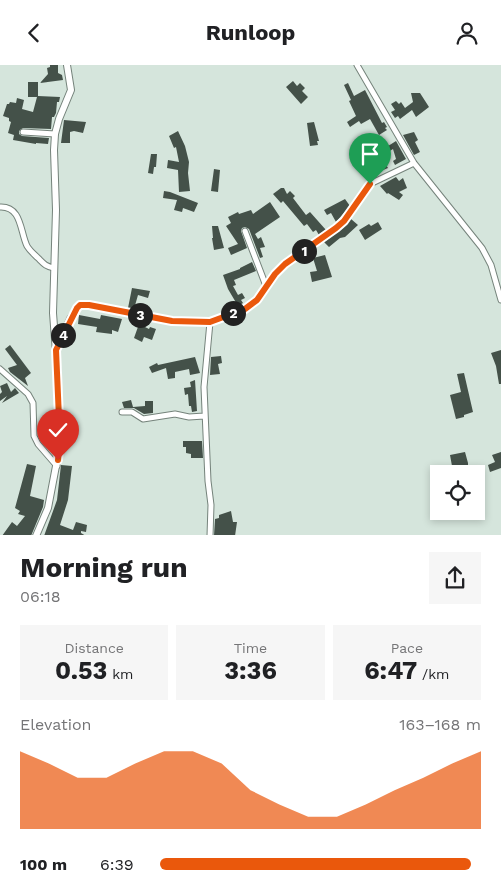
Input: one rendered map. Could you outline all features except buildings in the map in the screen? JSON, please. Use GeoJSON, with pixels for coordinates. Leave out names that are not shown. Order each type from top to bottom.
{"type":"FeatureCollection","features":[{"type":"Feature","properties":{"kind":"street"},"geometry":{"type":"LineString","coordinates":[[36,535],[48,509],[60,441],[56,350],[52,313],[56,210],[54,161],[55,134],[71,91],[67,65]]}},
{"type":"Feature","properties":{"kind":"street"},"geometry":{"type":"LineString","coordinates":[[357,65],[414,163],[482,248],[491,265],[501,301]]}},
{"type":"Feature","properties":{"kind":"street"},"geometry":{"type":"LineString","coordinates":[[23,132],[55,134]]}},
{"type":"Feature","properties":{"kind":"street"},"geometry":{"type":"LineString","coordinates":[[56,350],[74,312],[80,305],[84,304],[172,321],[210,322],[251,305],[285,264],[336,228],[350,214],[370,184],[414,163]]}},
{"type":"Feature","properties":{"kind":"street"},"geometry":{"type":"LineString","coordinates":[[0,207],[7,207],[15,213],[30,250],[43,265],[54,268]]}},
{"type":"Feature","properties":{"kind":"street"},"geometry":{"type":"LineString","coordinates":[[245,231],[266,286]]}},
{"type":"Feature","properties":{"kind":"street"},"geometry":{"type":"LineString","coordinates":[[210,322],[204,372],[204,416],[211,505],[210,535]]}},
{"type":"Feature","properties":{"kind":"street"},"geometry":{"type":"LineString","coordinates":[[0,369],[28,394],[33,403],[34,435],[38,444],[57,466]]}},
{"type":"Feature","properties":{"kind":"street"},"geometry":{"type":"LineString","coordinates":[[122,413],[132,412],[143,419],[175,414],[189,417],[204,416]]}},
{"type":"Feature","properties":{"kind":"route"},"geometry":{"type":"LineString","coordinates":[[58,460],[60,441],[56,350],[70,318],[80,305],[84,304],[172,321],[210,322],[245,309],[257,300],[275,274],[285,264],[344,221],[370,184]]}}]}
